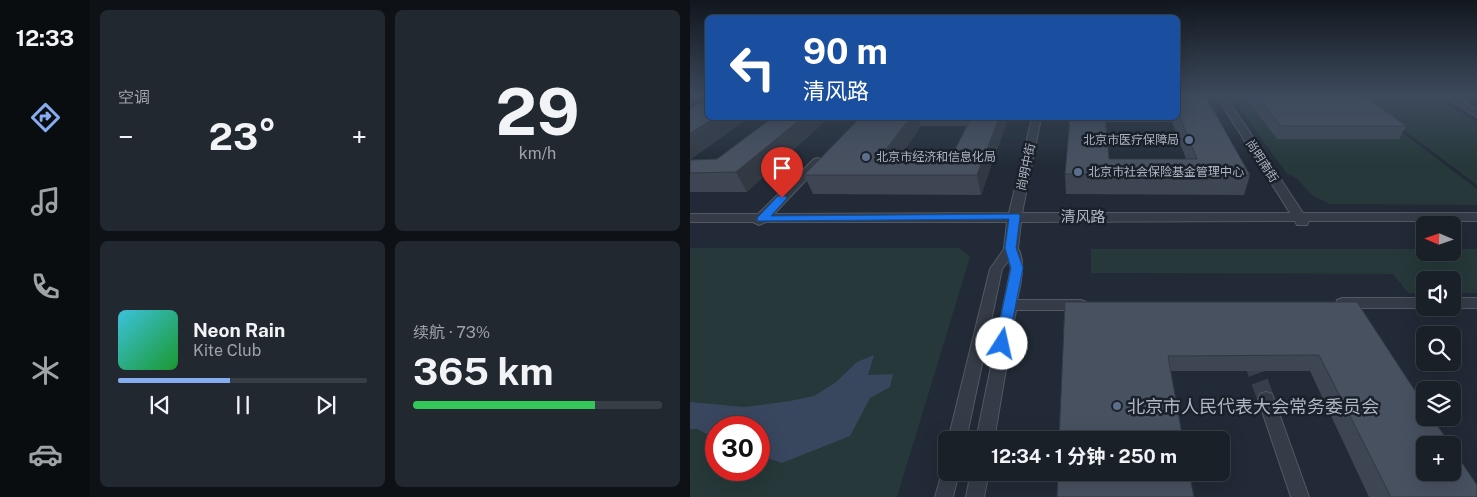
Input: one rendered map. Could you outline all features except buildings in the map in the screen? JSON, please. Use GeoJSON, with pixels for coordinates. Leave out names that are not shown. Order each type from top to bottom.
{"type":"FeatureCollection","features":[{"type":"Feature","properties":{"kind":"street","name":"尚明南街"},"geometry":{"type":"LineString","coordinates":[[1235,118],[1302,221]]}},
{"type":"Feature","properties":{"kind":"street","name":"尚明中街"},"geometry":{"type":"LineString","coordinates":[[1010,248],[1036,120]]}},
{"type":"Feature","properties":{"kind":"street"},"geometry":{"type":"LineString","coordinates":[[758,223],[828,151]]}},
{"type":"Feature","properties":{"kind":"street","name":"清风路"},"geometry":{"type":"LineString","coordinates":[[690,228],[758,223],[1302,221],[1477,217]]}},
{"type":"Feature","properties":{"kind":"street","name":"清风路"},"geometry":{"type":"LineString","coordinates":[[690,218],[758,223]]}},
{"type":"Feature","properties":{"kind":"street","name":"清风路"},"geometry":{"type":"LineString","coordinates":[[1302,221],[1416,226]]}},
{"type":"Feature","properties":{"kind":"street"},"geometry":{"type":"LineString","coordinates":[[1461,226],[1477,226]]}},
{"type":"Feature","properties":{"kind":"street"},"geometry":{"type":"LineString","coordinates":[[987,431],[1017,268],[1010,248]]}},
{"type":"Feature","properties":{"kind":"street"},"geometry":{"type":"LineString","coordinates":[[959,431],[996,269],[1010,248]]}},
{"type":"Feature","properties":{"kind":"street"},"geometry":{"type":"LineString","coordinates":[[1327,303],[1416,303]]}},
{"type":"Feature","properties":{"kind":"street"},"geometry":{"type":"LineString","coordinates":[[1461,303],[1477,303]]}},
{"type":"Feature","properties":{"kind":"street"},"geometry":{"type":"LineString","coordinates":[[1009,305],[1096,304]]}},
{"type":"Feature","properties":{"kind":"street"},"geometry":{"type":"LineString","coordinates":[[1266,399],[1300,497]]}},
{"type":"Feature","properties":{"kind":"street"},"geometry":{"type":"LineString","coordinates":[[944,497],[948,481]]}},
{"type":"Feature","properties":{"kind":"street"},"geometry":{"type":"LineString","coordinates":[[975,497],[978,481]]}},
{"type":"Feature","properties":{"kind":"shaded area"},"geometry":{"type":"Polygon","coordinates":[[[1247,118],[1384,118],[1477,189],[1477,205],[1330,204],[1313,196],[1296,178],[1287,174],[1247,118]]]}},
{"type":"Feature","properties":{"kind":"shaded area"},"geometry":{"type":"Polygon","coordinates":[[[1388,118],[1469,118],[1477,123],[1477,185],[1388,118]]]}},
{"type":"Feature","properties":{"kind":"shaded area"},"geometry":{"type":"Polygon","coordinates":[[[690,248],[959,248],[970,257],[897,497],[690,497],[690,248]]]}},
{"type":"Feature","properties":{"kind":"shaded area"},"geometry":{"type":"Polygon","coordinates":[[[1091,249],[1416,249],[1416,261],[1461,261],[1461,249],[1477,249],[1477,293],[1461,293],[1461,271],[1416,271],[1416,293],[1408,293],[1393,274],[1091,273],[1091,249]]]}},
{"type":"Feature","properties":{"kind":"water"},"geometry":{"type":"Polygon","coordinates":[[[874,355],[868,375],[893,374],[890,387],[870,398],[850,436],[782,463],[770,459],[770,416],[705,416],[705,433],[697,429],[690,429],[690,402],[744,407],[814,396],[836,382],[857,362],[874,355]]]}},
{"type":"Feature","properties":{"kind":"tunnel"},"geometry":{"type":"LineString","coordinates":[[1251,358],[1266,399]]}},
{"type":"Feature","properties":{"kind":"place","name":"北京市医疗保障局"},"geometry":{"type":"Point","coordinates":[1189,140]}},
{"type":"Feature","properties":{"kind":"place","name":"北京市经济和信息化局"},"geometry":{"type":"Point","coordinates":[866,157]}},
{"type":"Feature","properties":{"kind":"place","name":"北京市社会保险基金管理中心"},"geometry":{"type":"Point","coordinates":[1078,172]}},
{"type":"Feature","properties":{"kind":"place","name":"北京市人民代表大会常务委员会"},"geometry":{"type":"Point","coordinates":[1117,406]}},
{"type":"Feature","properties":{"kind":"route"},"geometry":{"type":"LineString","coordinates":[[782,198],[762,219],[1015,216],[1010,248],[1017,268],[1002,344]]}}]}
